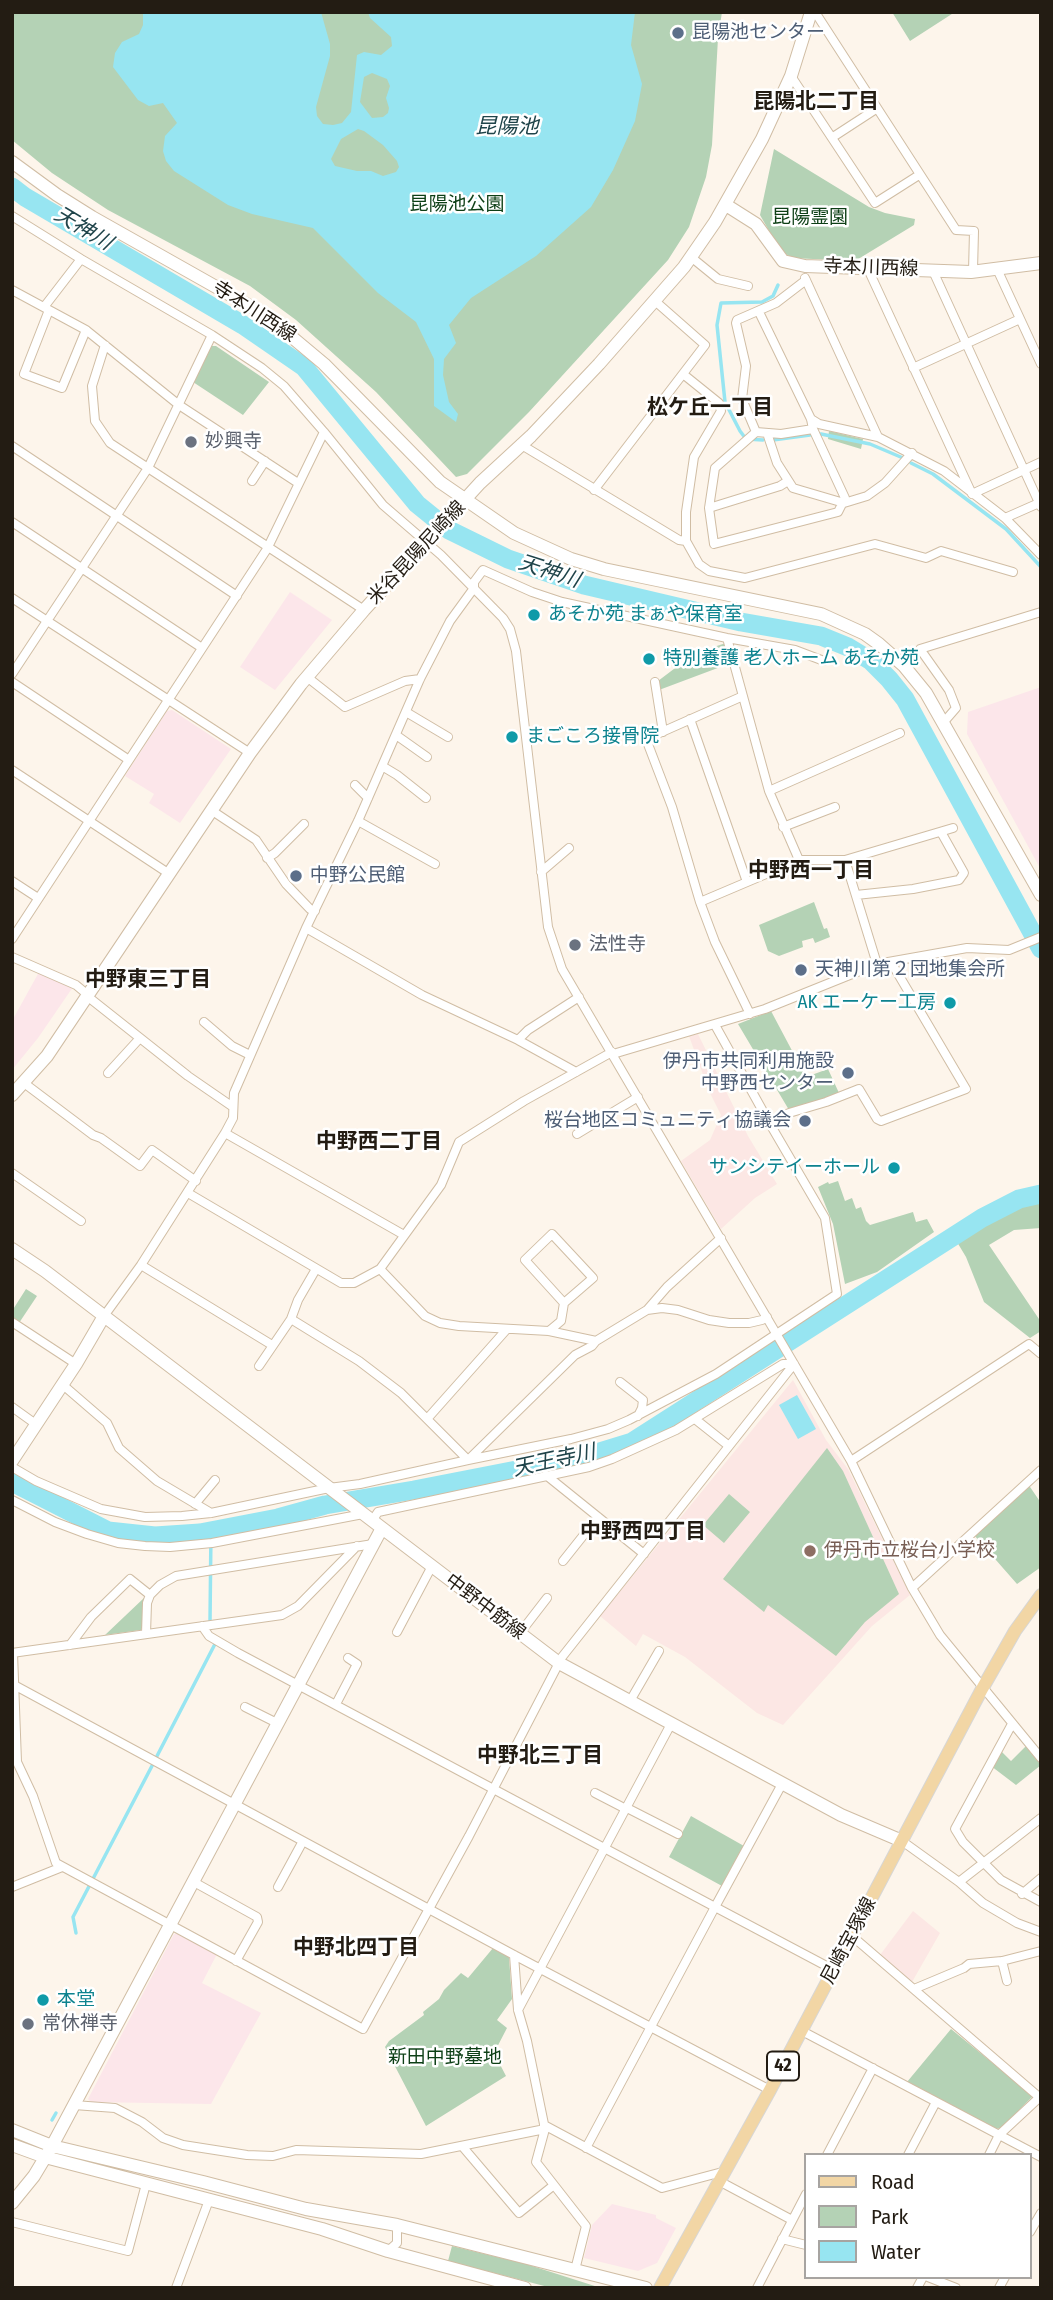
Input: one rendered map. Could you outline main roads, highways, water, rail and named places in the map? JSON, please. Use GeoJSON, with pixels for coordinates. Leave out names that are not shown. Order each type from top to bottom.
{"type":"FeatureCollection","features":[{"type":"Feature","properties":{"kind":"main road","name":"米谷昆陽尼崎線"},"geometry":{"type":"LineString","coordinates":[[16,1090],[47,1056],[250,753],[307,677],[456,510],[573,391],[691,257],[726,205],[753,156],[791,76],[813,12]]}},
{"type":"Feature","properties":{"kind":"main road","name":"寺本川西線"},"geometry":{"type":"LineString","coordinates":[[12,162],[92,217],[248,305],[285,330],[324,364],[440,482],[514,533],[587,565],[821,614],[844,623],[879,644],[904,666],[926,693],[1041,895]]}},
{"type":"Feature","properties":{"kind":"main road","name":"寺本川西線"},"geometry":{"type":"LineString","coordinates":[[726,205],[756,224],[783,261],[805,273],[867,267],[973,271],[1041,263]]}},
{"type":"Feature","properties":{"kind":"main road"},"geometry":{"type":"LineString","coordinates":[[12,1249],[104,1316],[63,1385],[12,1461]]}},
{"type":"Feature","properties":{"kind":"main road","name":"中野中筋線"},"geometry":{"type":"LineString","coordinates":[[104,1316],[559,1663],[841,1815],[902,1841]]}},
{"type":"Feature","properties":{"kind":"main road"},"geometry":{"type":"LineString","coordinates":[[12,2203],[34,2176],[74,2105],[373,1544],[369,1518]]}},
{"type":"Feature","properties":{"kind":"main road","name":"尼崎宝塚線"},"geometry":{"type":"LineString","coordinates":[[660,2288],[802,2031],[982,1689],[1015,1632],[1041,1595]]}},
{"type":"Feature","properties":{"kind":"main road"},"geometry":{"type":"LineString","coordinates":[[12,2130],[48,2151],[146,2184],[525,2288]]}},
{"type":"Feature","properties":{"kind":"main road"},"geometry":{"type":"LineString","coordinates":[[12,2145],[203,2182],[306,2209],[397,2225],[646,2288]]}},
{"type":"Feature","properties":{"kind":"water","name":"昆陽池"},"geometry":{"type":"Polygon","coordinates":[[[143,12],[321,12],[330,44],[330,56],[316,107],[317,116],[323,124],[333,125],[342,123],[351,112],[357,55],[364,52],[381,55],[392,46],[391,37],[370,18],[368,12],[635,12],[631,45],[642,84],[635,121],[613,170],[591,207],[536,256],[471,298],[449,325],[456,343],[444,359],[443,375],[449,402],[458,414],[456,422],[434,406],[434,359],[416,322],[378,293],[313,228],[252,214],[228,205],[174,171],[166,161],[163,151],[165,136],[177,123],[163,103],[149,106],[138,100],[113,67],[115,53],[122,42],[139,34],[143,25],[143,12]],[[372,73],[364,77],[360,102],[372,118],[383,117],[388,113],[386,98],[390,86],[387,79],[372,73]],[[358,129],[341,139],[331,159],[335,166],[371,171],[383,176],[396,172],[399,167],[397,161],[383,145],[358,129]]]}},
{"type":"Feature","properties":{"kind":"water"},"geometry":{"type":"Polygon","coordinates":[[[797,1395],[816,1429],[798,1439],[779,1405],[797,1395]]]}},
{"type":"Feature","properties":{"kind":"waterway","name":"天神川"},"geometry":{"type":"LineString","coordinates":[[12,187],[243,325],[304,367],[417,504],[449,530],[508,559],[584,585],[741,622],[821,636],[848,647],[871,661],[905,699],[1041,949]]}},
{"type":"Feature","properties":{"kind":"waterway"},"geometry":{"type":"LineString","coordinates":[[763,440],[746,439],[725,402],[717,325],[721,303],[762,302],[773,296],[778,285]]}},
{"type":"Feature","properties":{"kind":"waterway"},"geometry":{"type":"LineString","coordinates":[[821,434],[870,444],[903,458]]}},
{"type":"Feature","properties":{"kind":"waterway"},"geometry":{"type":"LineString","coordinates":[[773,440],[810,435]]}},
{"type":"Feature","properties":{"kind":"waterway"},"geometry":{"type":"LineString","coordinates":[[911,463],[933,474],[1006,529],[1041,567]]}},
{"type":"Feature","properties":{"kind":"waterway","name":"天王寺川"},"geometry":{"type":"LineString","coordinates":[[12,1482],[108,1531],[155,1536],[200,1533],[278,1518],[325,1505],[583,1457],[632,1442],[982,1218],[1019,1199],[1041,1194]]}},
{"type":"Feature","properties":{"kind":"waterway"},"geometry":{"type":"LineString","coordinates":[[210,1622],[211,1530]]}},
{"type":"Feature","properties":{"kind":"waterway"},"geometry":{"type":"LineString","coordinates":[[157,1756],[215,1644]]}},
{"type":"Feature","properties":{"kind":"waterway"},"geometry":{"type":"LineString","coordinates":[[76,1933],[73,1917],[153,1764]]}},
{"type":"Feature","properties":{"kind":"waterway"},"geometry":{"type":"LineString","coordinates":[[52,2120],[56,2113]]}},
{"type":"Feature","properties":{"kind":"place","name":"昆陽池センター"},"geometry":{"type":"Point","coordinates":[678,33]}},
{"type":"Feature","properties":{"kind":"place","name":"妙興寺"},"geometry":{"type":"Point","coordinates":[191,442]}},
{"type":"Feature","properties":{"kind":"place","name":"あそか苑 まぁや保育室"},"geometry":{"type":"Point","coordinates":[534,615]}},
{"type":"Feature","properties":{"kind":"place","name":"特別養護 老人ホーム あそか苑"},"geometry":{"type":"Point","coordinates":[649,659]}},
{"type":"Feature","properties":{"kind":"place","name":"まごころ接骨院"},"geometry":{"type":"Point","coordinates":[512,737]}},
{"type":"Feature","properties":{"kind":"place","name":"中野公民館"},"geometry":{"type":"Point","coordinates":[296,876]}},
{"type":"Feature","properties":{"kind":"place","name":"法性寺"},"geometry":{"type":"Point","coordinates":[575,945]}},
{"type":"Feature","properties":{"kind":"place","name":"天神川第２団地集会所"},"geometry":{"type":"Point","coordinates":[801,970]}},
{"type":"Feature","properties":{"kind":"place","name":"AK エーケー工房"},"geometry":{"type":"Point","coordinates":[950,1003]}},
{"type":"Feature","properties":{"kind":"place","name":"伊丹市共同利用施設 中野西センター"},"geometry":{"type":"Point","coordinates":[848,1073]}},
{"type":"Feature","properties":{"kind":"place","name":"桜台地区コミュニティ協議会"},"geometry":{"type":"Point","coordinates":[805,1121]}},
{"type":"Feature","properties":{"kind":"place","name":"サンシテイーホール"},"geometry":{"type":"Point","coordinates":[894,1168]}},
{"type":"Feature","properties":{"kind":"place","name":"伊丹市立桜台小学校"},"geometry":{"type":"Point","coordinates":[810,1551]}},
{"type":"Feature","properties":{"kind":"place","name":"本堂"},"geometry":{"type":"Point","coordinates":[43,2000]}},
{"type":"Feature","properties":{"kind":"place","name":"常休禅寺"},"geometry":{"type":"Point","coordinates":[28,2024]}},
{"type":"Feature","properties":{"kind":"district","name":"昆陽北二丁目"},"geometry":{"type":"Point","coordinates":[816,102]}},
{"type":"Feature","properties":{"kind":"district","name":"松ケ丘一丁目"},"geometry":{"type":"Point","coordinates":[710,408]}},
{"type":"Feature","properties":{"kind":"district","name":"中野西一丁目"},"geometry":{"type":"Point","coordinates":[811,871]}},
{"type":"Feature","properties":{"kind":"district","name":"中野東三丁目"},"geometry":{"type":"Point","coordinates":[148,980]}},
{"type":"Feature","properties":{"kind":"district","name":"中野西二丁目"},"geometry":{"type":"Point","coordinates":[379,1142]}},
{"type":"Feature","properties":{"kind":"district","name":"中野西四丁目"},"geometry":{"type":"Point","coordinates":[643,1532]}},
{"type":"Feature","properties":{"kind":"district","name":"中野北三丁目"},"geometry":{"type":"Point","coordinates":[540,1756]}},
{"type":"Feature","properties":{"kind":"district","name":"中野北四丁目"},"geometry":{"type":"Point","coordinates":[356,1948]}},
{"type":"Feature","properties":{"kind":"park label","name":"昆陽池公園"},"geometry":{"type":"Point","coordinates":[457,205]}},
{"type":"Feature","properties":{"kind":"park label","name":"昆陽霊園"},"geometry":{"type":"Point","coordinates":[810,218]}},
{"type":"Feature","properties":{"kind":"park label","name":"新田中野墓地"},"geometry":{"type":"Point","coordinates":[445,2058]}}]}
